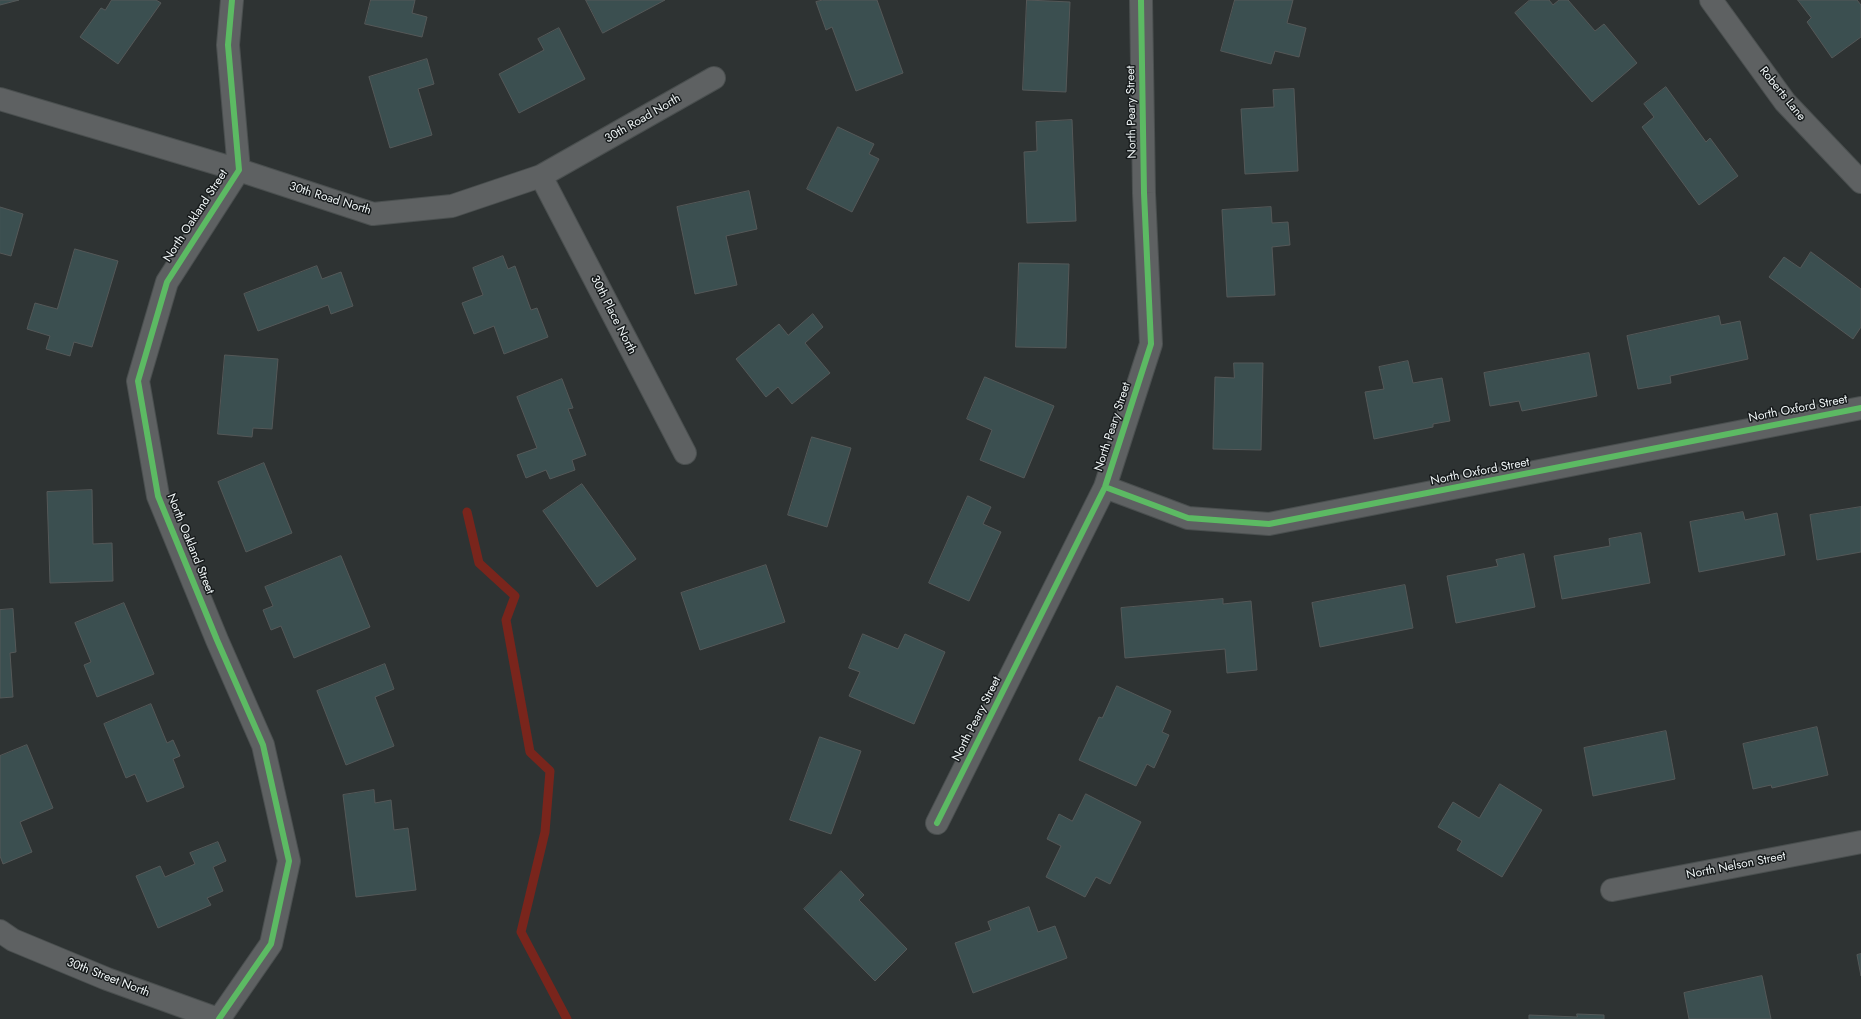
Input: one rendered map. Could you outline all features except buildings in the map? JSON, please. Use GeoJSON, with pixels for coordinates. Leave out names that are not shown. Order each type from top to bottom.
{"type":"FeatureCollection","features":[{"type":"Feature","properties":{"kind":"street","name":"North Oakland Street"},"geometry":{"type":"LineString","coordinates":[[218,1019],[271,944],[289,860],[263,745],[216,640],[158,496],[138,381],[167,282],[239,170],[228,45],[232,0]]}},
{"type":"Feature","properties":{"kind":"street","name":"North Peary Street"},"geometry":{"type":"LineString","coordinates":[[937,823],[1105,486],[1151,344],[1144,192],[1141,0]]}},
{"type":"Feature","properties":{"kind":"street","name":"Roberts Lane"},"geometry":{"type":"LineString","coordinates":[[1711,0],[1785,102],[1861,182]]}},
{"type":"Feature","properties":{"kind":"street","name":"30th Road North"},"geometry":{"type":"LineString","coordinates":[[0,99],[239,170],[373,214],[452,206],[541,176],[714,78]]}},
{"type":"Feature","properties":{"kind":"street","name":"30th Place North"},"geometry":{"type":"LineString","coordinates":[[541,176],[685,453]]}},
{"type":"Feature","properties":{"kind":"street","name":"North Oxford Street"},"geometry":{"type":"LineString","coordinates":[[1105,486],[1188,518],[1269,524],[1861,408]]}},
{"type":"Feature","properties":{"kind":"street","name":"North Nelson Street"},"geometry":{"type":"LineString","coordinates":[[1612,890],[1861,842]]}},
{"type":"Feature","properties":{"kind":"street","name":"30th Street North"},"geometry":{"type":"LineString","coordinates":[[0,930],[13,940],[93,973],[218,1019]]}},
{"type":"Feature","properties":{"kind":"waterway"},"geometry":{"type":"LineString","coordinates":[[467,512],[479,563],[515,596],[506,620],[530,752],[550,771],[545,832],[521,932],[567,1019]]}},
{"type":"Feature","properties":{"kind":"cycle path"},"geometry":{"type":"LineString","coordinates":[[219,1019],[271,944],[289,861],[263,745],[217,640],[158,496],[138,381],[167,282],[239,170],[228,45],[232,0]]}},
{"type":"Feature","properties":{"kind":"cycle path"},"geometry":{"type":"LineString","coordinates":[[937,823],[1105,487],[1151,344],[1144,193],[1141,0]]}},
{"type":"Feature","properties":{"kind":"cycle path"},"geometry":{"type":"LineString","coordinates":[[1105,487],[1188,518],[1269,524],[1861,408]]}}]}
